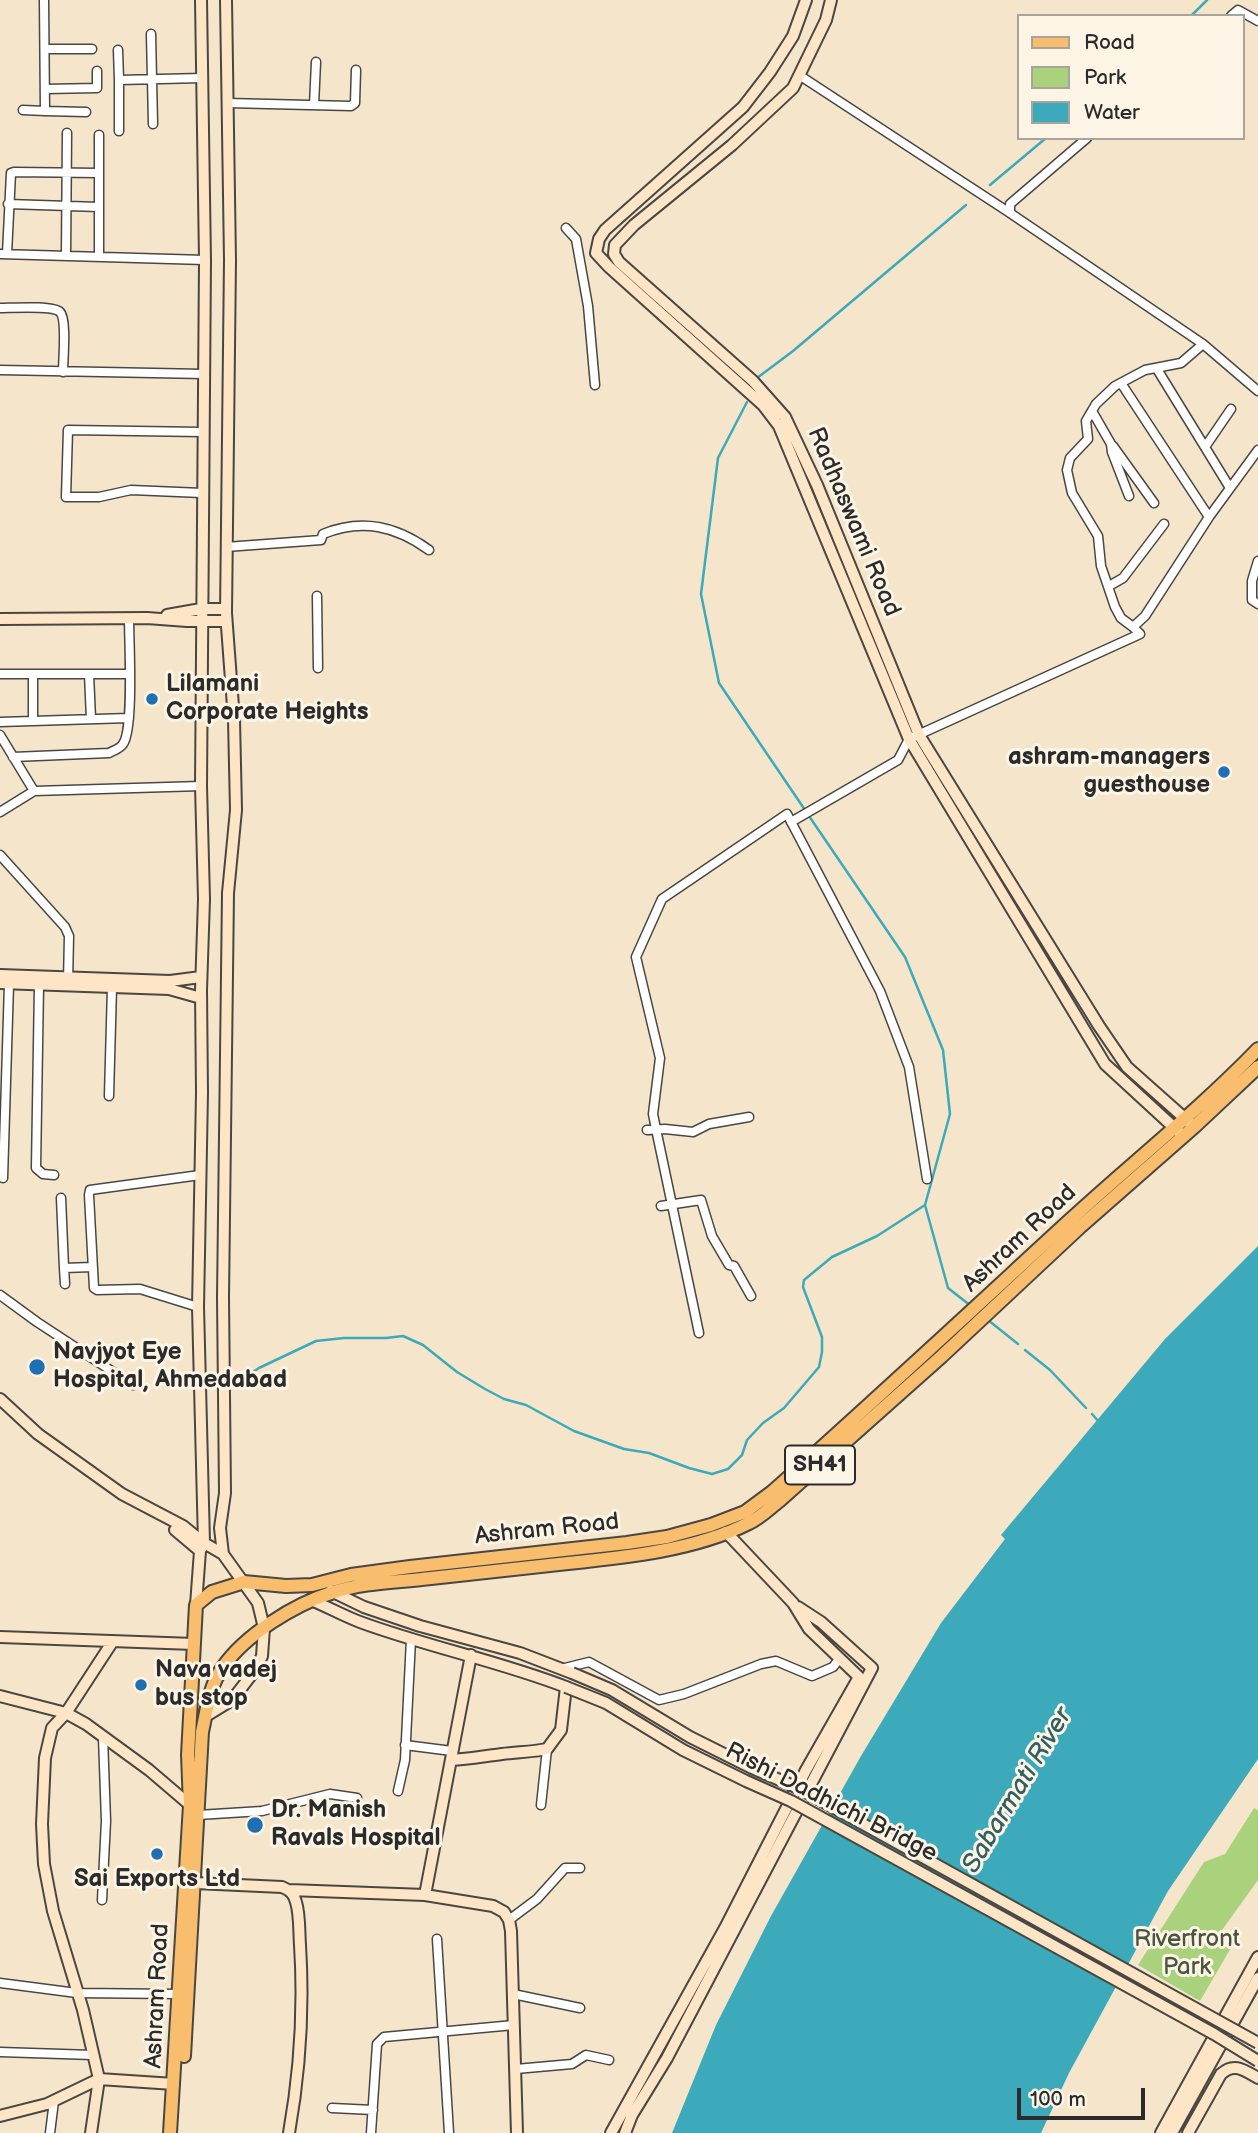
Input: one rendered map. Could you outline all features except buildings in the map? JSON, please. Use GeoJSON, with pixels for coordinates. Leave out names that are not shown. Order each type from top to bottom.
{"type":"FeatureCollection","features":[{"type":"Feature","properties":{"kind":"main road"},"geometry":{"type":"LineString","coordinates":[[196,1605],[202,1547],[198,1307],[204,899],[201,609],[205,260],[201,0]]}},
{"type":"Feature","properties":{"kind":"main road"},"geometry":{"type":"LineString","coordinates":[[223,1555],[220,1528],[225,1493],[223,1297],[228,907],[236,810],[234,720],[226,615],[230,260],[226,0]]}},
{"type":"Feature","properties":{"kind":"main road"},"geometry":{"type":"LineString","coordinates":[[806,0],[793,36],[743,107],[606,230],[599,239],[596,253],[614,254],[615,245],[634,225],[732,145],[793,88],[826,20],[831,0]]}},
{"type":"Feature","properties":{"kind":"main road","name":"Radhaswami Road"},"geometry":{"type":"LineString","coordinates":[[596,253],[609,267],[750,385]]}},
{"type":"Feature","properties":{"kind":"main road","name":"Radhaswami Road"},"geometry":{"type":"LineString","coordinates":[[614,254],[785,417],[812,474],[914,737],[1105,1064],[1185,1127]]}},
{"type":"Feature","properties":{"kind":"main road"},"geometry":{"type":"LineString","coordinates":[[147,618],[201,609],[226,615]]}},
{"type":"Feature","properties":{"kind":"main road"},"geometry":{"type":"LineString","coordinates":[[0,619],[147,618],[201,621],[226,615]]}},
{"type":"Feature","properties":{"kind":"main road","name":"Radhaswami Road"},"geometry":{"type":"LineString","coordinates":[[914,737],[1127,1067],[1185,1127]]}},
{"type":"Feature","properties":{"kind":"main road"},"geometry":{"type":"LineString","coordinates":[[0,975],[113,987],[170,989],[201,998]]}},
{"type":"Feature","properties":{"kind":"main road"},"geometry":{"type":"LineString","coordinates":[[4,984],[170,981],[201,977]]}},
{"type":"Feature","properties":{"kind":"main road","name":"Ashram Road"},"geometry":{"type":"LineString","coordinates":[[1185,1127],[1258,1049]]}},
{"type":"Feature","properties":{"kind":"main road","name":"Ashram Road"},"geometry":{"type":"LineString","coordinates":[[170,2133],[202,1732],[211,1692],[223,1667],[264,1628],[312,1600],[334,1592],[382,1584],[628,1557],[670,1548],[724,1527],[772,1492],[934,1348],[1072,1219],[1258,1067]]}},
{"type":"Feature","properties":{"kind":"main road"},"geometry":{"type":"LineString","coordinates":[[0,1399],[38,1434],[122,1494],[183,1527],[202,1547]]}},
{"type":"Feature","properties":{"kind":"main road"},"geometry":{"type":"LineString","coordinates":[[0,1408],[34,1439],[118,1500],[202,1547],[223,1555],[244,1582],[258,1603],[264,1628],[262,1656],[256,1669],[232,1700],[206,1716]]}},
{"type":"Feature","properties":{"kind":"main road"},"geometry":{"type":"LineString","coordinates":[[611,2133],[725,1928],[806,1770],[859,1676],[809,1629],[793,1603],[724,1527]]}},
{"type":"Feature","properties":{"kind":"main road","name":"Ashram Road"},"geometry":{"type":"LineString","coordinates":[[178,2133],[195,1883],[194,1810],[188,1755],[196,1605],[212,1592],[244,1582],[286,1586],[312,1584],[351,1575],[627,1543],[724,1527]]}},
{"type":"Feature","properties":{"kind":"main road","name":"Rishi Dadhichi Bridge"},"geometry":{"type":"LineString","coordinates":[[312,1584],[364,1607],[420,1626],[520,1653],[612,1690],[690,1737],[798,1788],[1258,2043]]}},
{"type":"Feature","properties":{"kind":"main road","name":"Rishi Dadhichi Bridge"},"geometry":{"type":"LineString","coordinates":[[312,1600],[358,1622],[524,1671],[606,1703],[683,1750],[791,1801],[1214,2034],[1258,2061]]}},
{"type":"Feature","properties":{"kind":"main road"},"geometry":{"type":"LineString","coordinates":[[625,2133],[632,2115],[667,2059],[872,1668],[821,1622],[793,1603]]}},
{"type":"Feature","properties":{"kind":"main road"},"geometry":{"type":"LineString","coordinates":[[0,1637],[194,1644]]}},
{"type":"Feature","properties":{"kind":"main road"},"geometry":{"type":"LineString","coordinates":[[91,2133],[99,2079],[78,1993],[52,1911],[44,1864],[42,1824],[45,1758],[52,1728],[66,1713],[113,1641]]}},
{"type":"Feature","properties":{"kind":"main road"},"geometry":{"type":"LineString","coordinates":[[425,1895],[471,1655]]}},
{"type":"Feature","properties":{"kind":"main road"},"geometry":{"type":"LineString","coordinates":[[452,1755],[475,1759],[547,1749],[561,1730],[566,1687]]}},
{"type":"Feature","properties":{"kind":"main road"},"geometry":{"type":"LineString","coordinates":[[0,1696],[66,1713],[149,1770],[194,1810]]}},
{"type":"Feature","properties":{"kind":"main road"},"geometry":{"type":"LineString","coordinates":[[195,1883],[425,1895],[493,1906],[504,1913],[509,1920],[517,2133]]}},
{"type":"Feature","properties":{"kind":"main road"},"geometry":{"type":"LineString","coordinates":[[289,1890],[297,1903],[301,2016],[297,2082],[289,2133]]}},
{"type":"Feature","properties":{"kind":"main road"},"geometry":{"type":"LineString","coordinates":[[1161,2133],[1258,1957]]}},
{"type":"Feature","properties":{"kind":"main road"},"geometry":{"type":"LineString","coordinates":[[1172,2133],[1258,1978]]}},
{"type":"Feature","properties":{"kind":"main road"},"geometry":{"type":"LineString","coordinates":[[1188,2133],[1226,2069],[1239,2067],[1258,2078]]}},
{"type":"Feature","properties":{"kind":"main road"},"geometry":{"type":"LineString","coordinates":[[0,2116],[47,2104],[99,2079],[174,2084]]}},
{"type":"Feature","properties":{"kind":"street"},"geometry":{"type":"LineString","coordinates":[[44,0],[45,111]]}},
{"type":"Feature","properties":{"kind":"street"},"geometry":{"type":"LineString","coordinates":[[1233,14],[1238,10],[1258,22]]}},
{"type":"Feature","properties":{"kind":"street"},"geometry":{"type":"LineString","coordinates":[[151,34],[153,124]]}},
{"type":"Feature","properties":{"kind":"street"},"geometry":{"type":"LineString","coordinates":[[45,49],[92,49]]}},
{"type":"Feature","properties":{"kind":"street"},"geometry":{"type":"LineString","coordinates":[[118,50],[119,131]]}},
{"type":"Feature","properties":{"kind":"street"},"geometry":{"type":"LineString","coordinates":[[314,105],[316,62]]}},
{"type":"Feature","properties":{"kind":"street"},"geometry":{"type":"LineString","coordinates":[[227,103],[351,106],[355,103],[356,70]]}},
{"type":"Feature","properties":{"kind":"street"},"geometry":{"type":"LineString","coordinates":[[45,89],[97,88],[97,71]]}},
{"type":"Feature","properties":{"kind":"street"},"geometry":{"type":"LineString","coordinates":[[799,75],[1203,344],[1258,391]]}},
{"type":"Feature","properties":{"kind":"street"},"geometry":{"type":"LineString","coordinates":[[119,80],[202,78]]}},
{"type":"Feature","properties":{"kind":"street"},"geometry":{"type":"LineString","coordinates":[[23,110],[86,113]]}},
{"type":"Feature","properties":{"kind":"street"},"geometry":{"type":"LineString","coordinates":[[66,133],[66,255]]}},
{"type":"Feature","properties":{"kind":"street"},"geometry":{"type":"LineString","coordinates":[[99,135],[99,256]]}},
{"type":"Feature","properties":{"kind":"street"},"geometry":{"type":"LineString","coordinates":[[1010,213],[1010,204],[1085,140]]}},
{"type":"Feature","properties":{"kind":"street"},"geometry":{"type":"LineString","coordinates":[[99,173],[10,173],[3,254],[205,260]]}},
{"type":"Feature","properties":{"kind":"street"},"geometry":{"type":"LineString","coordinates":[[8,204],[99,207]]}},
{"type":"Feature","properties":{"kind":"street"},"geometry":{"type":"LineString","coordinates":[[566,228],[576,239],[588,306],[595,385]]}},
{"type":"Feature","properties":{"kind":"street"},"geometry":{"type":"LineString","coordinates":[[0,308],[58,310],[61,313],[63,372]]}},
{"type":"Feature","properties":{"kind":"street"},"geometry":{"type":"LineString","coordinates":[[791,822],[898,760],[914,737],[1140,634],[1121,618],[1115,607],[1101,566],[1097,536],[1072,493],[1067,470],[1070,458],[1088,439],[1086,421],[1115,386],[1145,370],[1181,363],[1203,344]]}},
{"type":"Feature","properties":{"kind":"street"},"geometry":{"type":"LineString","coordinates":[[1157,369],[1230,488]]}},
{"type":"Feature","properties":{"kind":"street"},"geometry":{"type":"LineString","coordinates":[[0,370],[204,374]]}},
{"type":"Feature","properties":{"kind":"street"},"geometry":{"type":"LineString","coordinates":[[1121,383],[1209,517]]}},
{"type":"Feature","properties":{"kind":"street"},"geometry":{"type":"LineString","coordinates":[[1205,447],[1231,410]]}},
{"type":"Feature","properties":{"kind":"street"},"geometry":{"type":"LineString","coordinates":[[1092,411],[1111,444],[1154,503]]}},
{"type":"Feature","properties":{"kind":"street"},"geometry":{"type":"LineString","coordinates":[[202,493],[131,490],[99,496],[66,497],[68,429],[203,432]]}},
{"type":"Feature","properties":{"kind":"street"},"geometry":{"type":"LineString","coordinates":[[1111,444],[1129,496]]}},
{"type":"Feature","properties":{"kind":"street"},"geometry":{"type":"LineString","coordinates":[[1133,627],[1145,616],[1209,517],[1258,450]]}},
{"type":"Feature","properties":{"kind":"street"},"geometry":{"type":"LineString","coordinates":[[1109,586],[1124,578],[1164,524]]}},
{"type":"Feature","properties":{"kind":"street"},"geometry":{"type":"LineString","coordinates":[[226,547],[321,540],[323,534],[336,529],[385,527],[429,550]]}},
{"type":"Feature","properties":{"kind":"street"},"geometry":{"type":"LineString","coordinates":[[1258,561],[1252,581],[1252,600],[1258,604]]}},
{"type":"Feature","properties":{"kind":"street"},"geometry":{"type":"LineString","coordinates":[[317,596],[318,668]]}},
{"type":"Feature","properties":{"kind":"street"},"geometry":{"type":"LineString","coordinates":[[13,757],[109,753],[124,744],[129,718],[130,618]]}},
{"type":"Feature","properties":{"kind":"street"},"geometry":{"type":"LineString","coordinates":[[0,674],[129,674]]}},
{"type":"Feature","properties":{"kind":"street"},"geometry":{"type":"LineString","coordinates":[[33,674],[33,721]]}},
{"type":"Feature","properties":{"kind":"street"},"geometry":{"type":"LineString","coordinates":[[89,674],[91,719]]}},
{"type":"Feature","properties":{"kind":"street"},"geometry":{"type":"LineString","coordinates":[[0,722],[129,718]]}},
{"type":"Feature","properties":{"kind":"street"},"geometry":{"type":"LineString","coordinates":[[0,735],[34,790]]}},
{"type":"Feature","properties":{"kind":"street"},"geometry":{"type":"LineString","coordinates":[[0,812],[34,790],[201,786]]}},
{"type":"Feature","properties":{"kind":"street"},"geometry":{"type":"LineString","coordinates":[[699,1333],[673,1203],[651,1130],[660,1058],[636,957],[662,899],[787,814],[880,991],[909,1067],[927,1179]]}},
{"type":"Feature","properties":{"kind":"street"},"geometry":{"type":"LineString","coordinates":[[0,856],[65,927],[69,936],[68,981]]}},
{"type":"Feature","properties":{"kind":"street"},"geometry":{"type":"LineString","coordinates":[[2,1178],[4,984]]}},
{"type":"Feature","properties":{"kind":"street"},"geometry":{"type":"LineString","coordinates":[[39,985],[36,1168],[43,1174],[54,1175]]}},
{"type":"Feature","properties":{"kind":"street"},"geometry":{"type":"LineString","coordinates":[[109,1096],[113,987]]}},
{"type":"Feature","properties":{"kind":"street"},"geometry":{"type":"LineString","coordinates":[[651,1130],[693,1132],[709,1124],[749,1118]]}},
{"type":"Feature","properties":{"kind":"street"},"geometry":{"type":"LineString","coordinates":[[198,1307],[140,1289],[97,1290],[93,1285],[90,1190],[200,1175]]}},
{"type":"Feature","properties":{"kind":"street"},"geometry":{"type":"LineString","coordinates":[[61,1198],[65,1284]]}},
{"type":"Feature","properties":{"kind":"street"},"geometry":{"type":"LineString","coordinates":[[661,1206],[701,1200],[712,1236],[729,1265],[734,1266],[743,1279],[751,1296]]}},
{"type":"Feature","properties":{"kind":"street"},"geometry":{"type":"LineString","coordinates":[[64,1268],[92,1267]]}},
{"type":"Feature","properties":{"kind":"street"},"geometry":{"type":"LineString","coordinates":[[0,1294],[37,1322],[133,1385]]}},
{"type":"Feature","properties":{"kind":"street"},"geometry":{"type":"LineString","coordinates":[[398,1791],[403,1775],[411,1639]]}},
{"type":"Feature","properties":{"kind":"street"},"geometry":{"type":"LineString","coordinates":[[566,1671],[589,1662],[659,1700],[684,1694],[761,1664],[776,1661],[812,1676],[833,1667],[840,1658]]}},
{"type":"Feature","properties":{"kind":"street"},"geometry":{"type":"LineString","coordinates":[[102,1900],[106,1821],[103,1737]]}},
{"type":"Feature","properties":{"kind":"street"},"geometry":{"type":"LineString","coordinates":[[405,1745],[452,1755]]}},
{"type":"Feature","properties":{"kind":"street"},"geometry":{"type":"LineString","coordinates":[[541,1805],[547,1749]]}},
{"type":"Feature","properties":{"kind":"street"},"geometry":{"type":"LineString","coordinates":[[194,1810],[262,1811],[330,1794],[357,1798]]}},
{"type":"Feature","properties":{"kind":"street"},"geometry":{"type":"LineString","coordinates":[[509,1920],[537,1899],[565,1868],[580,1868]]}},
{"type":"Feature","properties":{"kind":"street"},"geometry":{"type":"LineString","coordinates":[[437,1939],[449,2133]]}},
{"type":"Feature","properties":{"kind":"street"},"geometry":{"type":"LineString","coordinates":[[0,1983],[78,1993],[179,1994]]}},
{"type":"Feature","properties":{"kind":"street"},"geometry":{"type":"LineString","coordinates":[[513,1994],[580,2008]]}},
{"type":"Feature","properties":{"kind":"street"},"geometry":{"type":"LineString","coordinates":[[372,2133],[377,2044],[380,2040],[384,2037],[514,2025]]}},
{"type":"Feature","properties":{"kind":"street"},"geometry":{"type":"LineString","coordinates":[[0,2052],[93,2055]]}},
{"type":"Feature","properties":{"kind":"street"},"geometry":{"type":"LineString","coordinates":[[516,2069],[572,2064],[586,2055],[609,2060]]}},
{"type":"Feature","properties":{"kind":"street"},"geometry":{"type":"LineString","coordinates":[[50,2133],[54,2101]]}},
{"type":"Feature","properties":{"kind":"street"},"geometry":{"type":"LineString","coordinates":[[332,2108],[373,2110]]}},
{"type":"Feature","properties":{"kind":"green space","name":"Riverfront Park"},"geometry":{"type":"Polygon","coordinates":[[[1254,1808],[1258,1810],[1258,1880],[1217,1937],[1232,1946],[1200,2001],[1138,1965],[1204,1862],[1225,1854],[1254,1808]]]}},
{"type":"Feature","properties":{"kind":"water","name":"Sabarmati River"},"geometry":{"type":"Polygon","coordinates":[[[1258,1246],[1258,1759],[1168,1891],[1069,2073],[1041,2133],[672,2133],[716,2025],[771,1916],[861,1756],[941,1623],[1005,1539],[1001,1535],[1165,1339],[1258,1246]]]}},
{"type":"Feature","properties":{"kind":"waterway"},"geometry":{"type":"LineString","coordinates":[[1193,14],[1207,0]]}},
{"type":"Feature","properties":{"kind":"waterway"},"geometry":{"type":"LineString","coordinates":[[990,185],[1044,140]]}},
{"type":"Feature","properties":{"kind":"waterway"},"geometry":{"type":"LineString","coordinates":[[757,378],[793,351],[966,205]]}},
{"type":"Feature","properties":{"kind":"waterway"},"geometry":{"type":"LineString","coordinates":[[747,402],[718,458],[701,594],[719,683],[805,810]]}},
{"type":"Feature","properties":{"kind":"waterway"},"geometry":{"type":"LineString","coordinates":[[809,816],[905,957],[943,1050],[950,1114],[925,1205],[948,1288],[971,1306]]}},
{"type":"Feature","properties":{"kind":"waterway"},"geometry":{"type":"LineString","coordinates":[[244,1378],[316,1341],[403,1336],[423,1345],[457,1372],[485,1389],[504,1399],[526,1405],[574,1431],[624,1449],[649,1453],[712,1474],[728,1469],[742,1455],[747,1440],[763,1423],[784,1408],[819,1367],[822,1337],[803,1287],[804,1280],[832,1257],[877,1236],[925,1205]]}},
{"type":"Feature","properties":{"kind":"waterway"},"geometry":{"type":"LineString","coordinates":[[988,1320],[1018,1344]]}},
{"type":"Feature","properties":{"kind":"waterway"},"geometry":{"type":"LineString","coordinates":[[1025,1350],[1050,1370],[1086,1408]]}},
{"type":"Feature","properties":{"kind":"waterway"},"geometry":{"type":"LineString","coordinates":[[1092,1414],[1099,1422]]}},
{"type":"Feature","properties":{"kind":"place","name":"Lilamani Corporate Heights"},"geometry":{"type":"Point","coordinates":[152,699]}},
{"type":"Feature","properties":{"kind":"place","name":"ashram-managers guesthouse"},"geometry":{"type":"Point","coordinates":[1224,772]}},
{"type":"Feature","properties":{"kind":"place","name":"Navjyot Eye Hospital, Ahmedabad"},"geometry":{"type":"Point","coordinates":[37,1367]}},
{"type":"Feature","properties":{"kind":"place","name":"Nava vadej bus stop"},"geometry":{"type":"Point","coordinates":[141,1685]}},
{"type":"Feature","properties":{"kind":"place","name":"Dr. Manish Ravals Hospital"},"geometry":{"type":"Point","coordinates":[255,1825]}},
{"type":"Feature","properties":{"kind":"place","name":"Sai Exports Ltd"},"geometry":{"type":"Point","coordinates":[157,1854]}}]}
